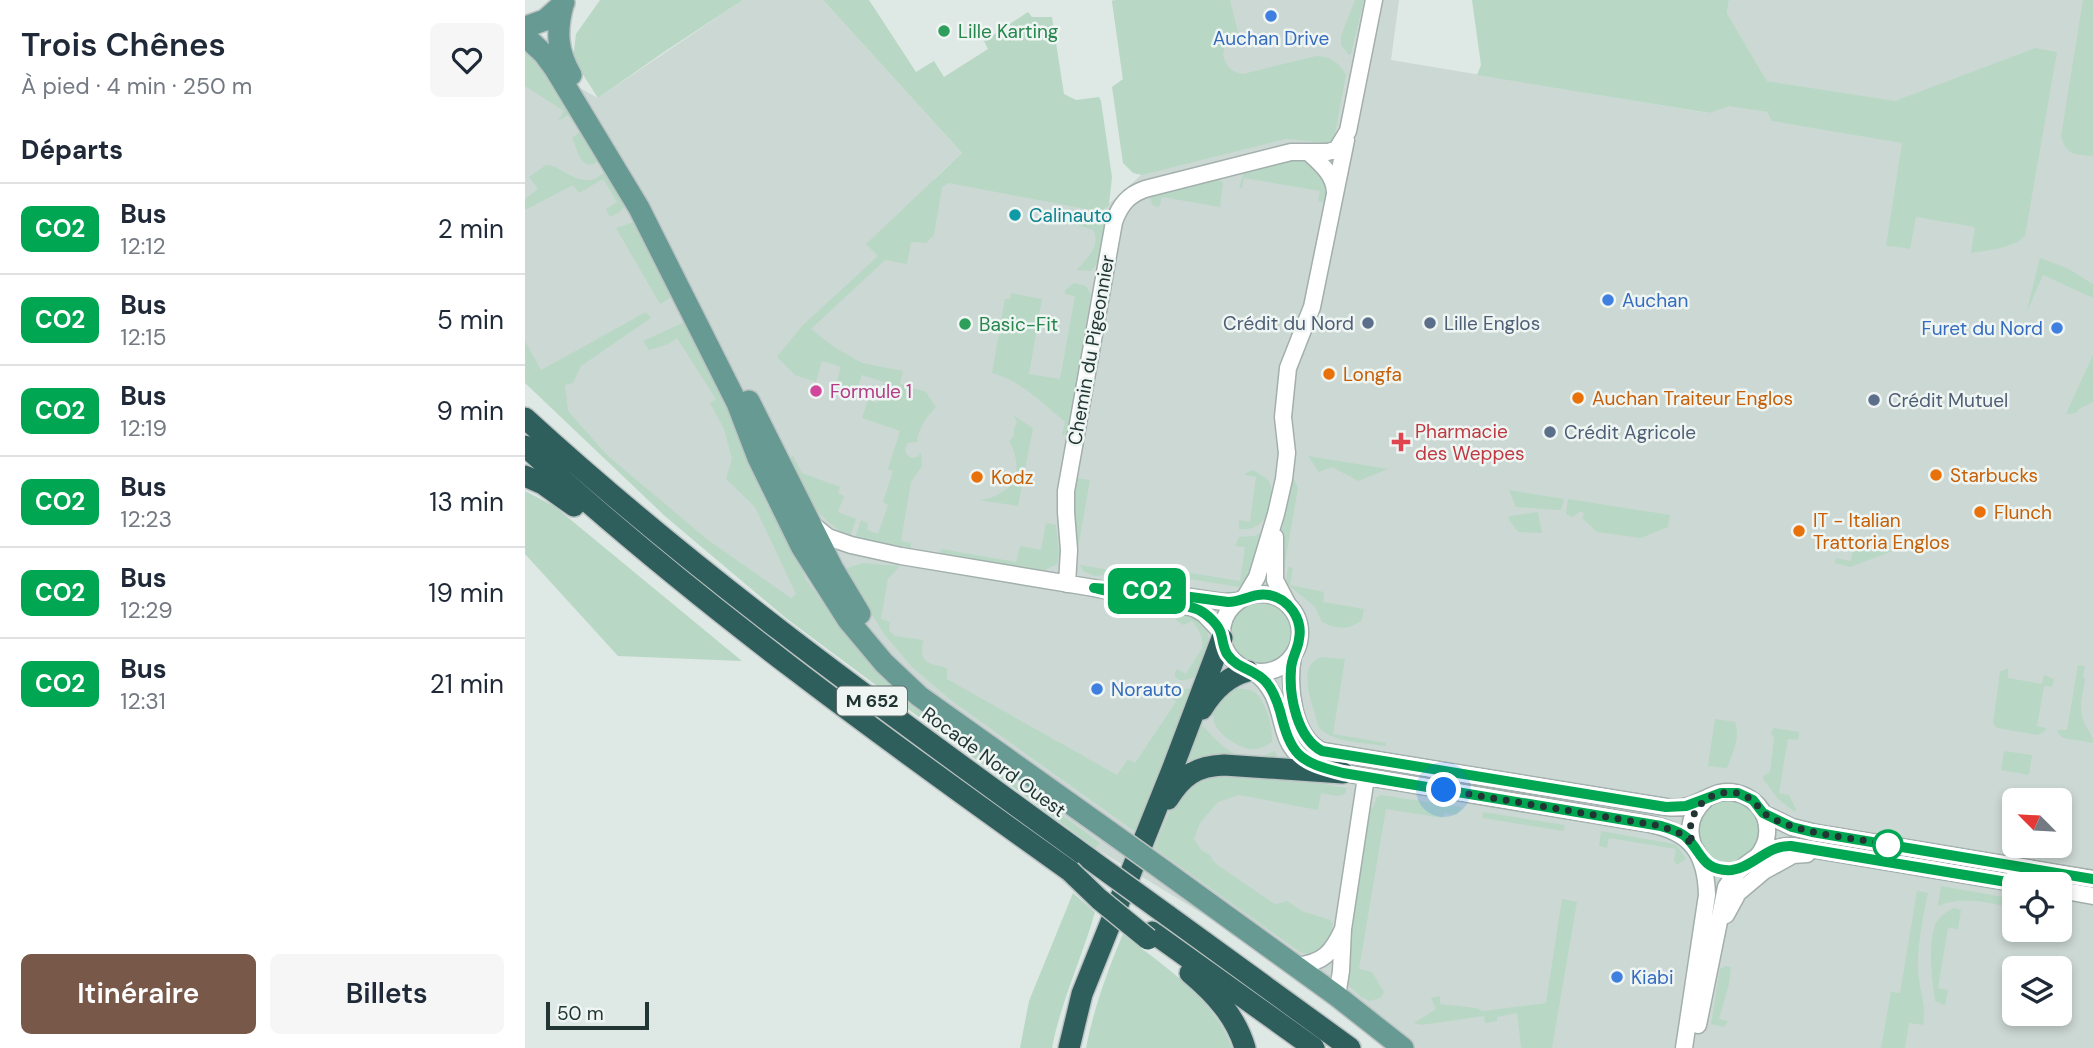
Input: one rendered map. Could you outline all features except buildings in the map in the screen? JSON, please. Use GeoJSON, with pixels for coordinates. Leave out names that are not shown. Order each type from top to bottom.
{"type":"FeatureCollection","features":[{"type":"Feature","properties":{"kind":"highway"},"geometry":{"type":"LineString","coordinates":[[525,401],[580,456],[618,501]]}},
{"type":"Feature","properties":{"kind":"highway","name":"Rocade Nord Ouest"},"geometry":{"type":"LineString","coordinates":[[525,418],[618,501],[823,665],[1350,1048]]}},
{"type":"Feature","properties":{"kind":"highway","name":"M 652"},"geometry":{"type":"LineString","coordinates":[[525,446],[659,563],[801,675],[1070,871],[1099,899],[1150,936]]}},
{"type":"Feature","properties":{"kind":"highway"},"geometry":{"type":"LineString","coordinates":[[525,475],[561,496],[615,539],[659,563]]}},
{"type":"Feature","properties":{"kind":"highway"},"geometry":{"type":"LineString","coordinates":[[1069,1048],[1082,994],[1172,770],[1221,635]]}},
{"type":"Feature","properties":{"kind":"highway"},"geometry":{"type":"LineString","coordinates":[[1172,770],[1212,694],[1233,677],[1251,671]]}},
{"type":"Feature","properties":{"kind":"highway"},"geometry":{"type":"LineString","coordinates":[[1146,836],[1176,786],[1198,769],[1224,765],[1343,773]]}},
{"type":"Feature","properties":{"kind":"highway"},"geometry":{"type":"LineString","coordinates":[[1150,936],[1214,995],[1238,1028],[1245,1048]]}},
{"type":"Feature","properties":{"kind":"highway"},"geometry":{"type":"LineString","coordinates":[[1150,936],[1314,1048]]}},
{"type":"Feature","properties":{"kind":"main road"},"geometry":{"type":"LineString","coordinates":[[525,27],[545,20],[564,2]]}},
{"type":"Feature","properties":{"kind":"main road"},"geometry":{"type":"LineString","coordinates":[[564,2],[558,40],[562,58],[649,202],[828,559],[855,607],[880,643],[926,691],[974,734]]}},
{"type":"Feature","properties":{"kind":"main road"},"geometry":{"type":"LineString","coordinates":[[525,36],[555,69],[639,208],[737,403],[758,458],[801,546],[848,620],[884,663],[919,696],[1296,966],[1403,1048]]}},
{"type":"Feature","properties":{"kind":"street"},"geometry":{"type":"LineString","coordinates":[[1221,635],[1225,617],[1257,577],[1278,505],[1287,453],[1283,417],[1287,368],[1312,307],[1374,0]]}},
{"type":"Feature","properties":{"kind":"street","name":"Chemin du Pigeonnier"},"geometry":{"type":"LineString","coordinates":[[1067,584],[1069,550],[1066,491],[1117,213],[1129,197],[1145,189],[1291,152],[1337,149],[1348,131]]}},
{"type":"Feature","properties":{"kind":"street"},"geometry":{"type":"LineString","coordinates":[[1308,152],[1324,167],[1334,183],[1335,198]]}},
{"type":"Feature","properties":{"kind":"street"},"geometry":{"type":"LineString","coordinates":[[1278,505],[1275,580],[1280,594],[1296,616],[1300,629],[1299,642],[1293,656],[1291,687],[1300,726],[1311,744],[1322,751],[1653,806],[1676,808],[1721,793],[1738,793],[1753,800],[1763,813],[1767,823],[1766,840],[1752,861],[1726,887],[1695,1048]]}},
{"type":"Feature","properties":{"kind":"street"},"geometry":{"type":"LineString","coordinates":[[807,517],[821,532],[841,542],[901,556],[1094,588],[1197,609],[1208,617],[1221,635],[1224,649],[1233,661],[1265,681],[1272,689],[1285,733],[1294,750],[1310,763],[1343,773],[1661,826],[1679,833],[1713,867],[1723,869],[1733,869],[1783,846],[2002,881]]}},
{"type":"Feature","properties":{"kind":"street"},"geometry":{"type":"LineString","coordinates":[[801,546],[812,555],[828,559],[856,555],[901,556]]}},
{"type":"Feature","properties":{"kind":"street"},"geometry":{"type":"LineString","coordinates":[[1094,588],[1153,592],[1223,602],[1257,594],[1270,595],[1288,605]]}},
{"type":"Feature","properties":{"kind":"street"},"geometry":{"type":"LineString","coordinates":[[1251,671],[1274,670],[1293,656]]}},
{"type":"Feature","properties":{"kind":"street"},"geometry":{"type":"LineString","coordinates":[[1337,996],[1343,929],[1366,777]]}},
{"type":"Feature","properties":{"kind":"street"},"geometry":{"type":"LineString","coordinates":[[1684,1048],[1707,895],[1705,870],[1690,830],[1691,820],[1706,799]]}},
{"type":"Feature","properties":{"kind":"street"},"geometry":{"type":"LineString","coordinates":[[1763,813],[1792,827],[1812,832],[2093,879]]}},
{"type":"Feature","properties":{"kind":"street"},"geometry":{"type":"LineString","coordinates":[[1716,936],[1734,899],[1764,871],[1793,855],[1828,852]]}},
{"type":"Feature","properties":{"kind":"street"},"geometry":{"type":"LineString","coordinates":[[2072,892],[2093,896]]}},
{"type":"Feature","properties":{"kind":"street"},"geometry":{"type":"LineString","coordinates":[[1296,966],[1314,962],[1327,955],[1336,945],[1343,929]]}},
{"type":"Feature","properties":{"kind":"shaded area"},"geometry":{"type":"Polygon","coordinates":[[[743,0],[823,0],[962,153],[934,179],[1100,212],[1141,175],[1123,79],[1113,0],[1399,0],[1391,60],[1708,113],[1729,105],[1767,112],[1858,96],[1767,81],[1727,13],[1729,0],[2093,0],[2093,1048],[1403,1048],[1337,996],[1095,848],[786,618],[665,516],[525,378],[525,73],[545,69],[598,98],[743,0]]]}},
{"type":"Feature","properties":{"kind":"green space"},"geometry":{"type":"Polygon","coordinates":[[[600,0],[743,0],[598,98],[573,59],[576,34],[600,0]]]}},
{"type":"Feature","properties":{"kind":"green space"},"geometry":{"type":"Polygon","coordinates":[[[823,0],[869,0],[916,72],[934,61],[944,77],[988,49],[984,41],[1028,12],[1032,17],[1052,17],[1064,94],[1076,100],[1099,97],[1101,101],[1112,177],[1109,205],[1100,212],[949,183],[942,187],[934,235],[926,243],[911,242],[907,264],[885,260],[811,329],[834,347],[862,363],[903,371],[900,384],[926,392],[936,407],[921,427],[917,442],[908,443],[905,448],[906,454],[911,458],[921,453],[922,466],[911,482],[901,541],[911,543],[911,548],[855,538],[861,520],[868,523],[867,530],[878,534],[888,505],[883,502],[893,471],[888,469],[900,431],[862,418],[868,400],[877,403],[884,382],[862,375],[855,395],[835,388],[841,367],[822,361],[816,382],[795,375],[777,357],[802,326],[878,256],[866,244],[962,153],[823,0]]]}},
{"type":"Feature","properties":{"kind":"green space"},"geometry":{"type":"Polygon","coordinates":[[[1230,0],[1238,32],[1227,42],[1223,53],[1229,67],[1238,73],[1316,56],[1334,61],[1346,75],[1334,139],[1328,143],[1286,139],[1142,175],[1133,173],[1123,163],[1112,87],[1123,79],[1112,1],[1230,0]]]}},
{"type":"Feature","properties":{"kind":"green space"},"geometry":{"type":"Polygon","coordinates":[[[1355,0],[1364,0],[1349,55],[1341,45],[1341,36],[1355,0]]]}},
{"type":"Feature","properties":{"kind":"green space"},"geometry":{"type":"Polygon","coordinates":[[[1472,0],[1729,0],[1727,13],[1767,81],[1895,101],[2035,48],[2057,52],[2025,236],[2007,246],[1971,253],[1975,227],[1916,217],[1910,249],[1886,246],[1902,143],[1772,121],[1767,112],[1729,106],[1709,113],[1477,75],[1481,65],[1472,0]]]}},
{"type":"Feature","properties":{"kind":"green space"},"geometry":{"type":"Polygon","coordinates":[[[2083,0],[2093,0],[2093,156],[2069,151],[2061,136],[2083,0]]]}},
{"type":"Feature","properties":{"kind":"green space"},"geometry":{"type":"Polygon","coordinates":[[[525,50],[545,69],[599,161],[588,164],[581,159],[572,138],[580,132],[568,115],[558,121],[564,111],[525,86],[525,50]]]}},
{"type":"Feature","properties":{"kind":"green space"},"geometry":{"type":"Polygon","coordinates":[[[1297,159],[1312,164],[1328,185],[1327,199],[1324,202],[1318,201],[1320,191],[1244,178],[1242,188],[1239,188],[1244,171],[1297,159]]]}},
{"type":"Feature","properties":{"kind":"green space"},"geometry":{"type":"Polygon","coordinates":[[[546,165],[584,180],[592,180],[605,172],[608,173],[626,203],[625,206],[610,217],[606,209],[617,202],[603,179],[579,193],[573,185],[525,210],[525,199],[538,189],[529,177],[546,165]]]}},
{"type":"Feature","properties":{"kind":"green space"},"geometry":{"type":"Polygon","coordinates":[[[1218,179],[1223,183],[1220,207],[1162,197],[1159,207],[1153,206],[1149,195],[1218,179]]]}},
{"type":"Feature","properties":{"kind":"green space"},"geometry":{"type":"Polygon","coordinates":[[[1094,220],[1104,226],[1098,263],[1091,271],[1077,270],[1095,247],[1096,241],[1093,230],[1075,224],[1077,221],[1094,220]]]}},
{"type":"Feature","properties":{"kind":"green space"},"geometry":{"type":"Polygon","coordinates":[[[634,222],[674,296],[660,304],[616,228],[634,222]]]}},
{"type":"Feature","properties":{"kind":"green space"},"geometry":{"type":"Polygon","coordinates":[[[2040,258],[2067,268],[2093,284],[2093,298],[2043,275],[2026,314],[2040,258]]]}},
{"type":"Feature","properties":{"kind":"green space"},"geometry":{"type":"Polygon","coordinates":[[[1074,283],[1086,286],[1091,294],[1068,434],[1062,435],[1065,422],[1022,387],[992,373],[1005,299],[1010,299],[1011,293],[1042,299],[1029,374],[1060,379],[1075,296],[1065,294],[1065,290],[1074,283]]]}},
{"type":"Feature","properties":{"kind":"green space"},"geometry":{"type":"Polygon","coordinates":[[[646,312],[651,318],[581,366],[573,383],[565,385],[568,411],[607,455],[708,540],[791,598],[796,594],[755,507],[726,479],[732,459],[724,429],[710,403],[716,399],[677,338],[649,350],[643,341],[685,322],[723,396],[807,581],[859,652],[924,714],[1100,843],[1095,848],[786,618],[665,516],[525,383],[525,341],[541,370],[646,312]]]}},
{"type":"Feature","properties":{"kind":"green space"},"geometry":{"type":"Polygon","coordinates":[[[2093,355],[2093,402],[2076,413],[2066,414],[2093,355]]]}},
{"type":"Feature","properties":{"kind":"green space"},"geometry":{"type":"Polygon","coordinates":[[[1013,415],[1033,428],[1018,506],[979,500],[1000,493],[1013,480],[1016,462],[1009,441],[1014,436],[1017,422],[1013,415]]]}},
{"type":"Feature","properties":{"kind":"green space"},"geometry":{"type":"Polygon","coordinates":[[[793,456],[802,473],[840,487],[838,493],[844,496],[838,512],[856,519],[850,537],[827,521],[812,504],[788,459],[793,456]]]}},
{"type":"Feature","properties":{"kind":"green space"},"geometry":{"type":"Polygon","coordinates":[[[1308,456],[1388,469],[1358,481],[1332,467],[1319,472],[1308,456]]]}},
{"type":"Feature","properties":{"kind":"green space"},"geometry":{"type":"Polygon","coordinates":[[[1289,469],[1298,488],[1282,580],[1280,552],[1289,469]]]}},
{"type":"Feature","properties":{"kind":"green space"},"geometry":{"type":"Polygon","coordinates":[[[1253,470],[1270,483],[1269,508],[1257,526],[1239,529],[1239,520],[1250,522],[1256,477],[1245,473],[1253,470]]]}},
{"type":"Feature","properties":{"kind":"green space"},"geometry":{"type":"Polygon","coordinates":[[[1076,478],[1090,480],[1076,559],[1072,502],[1076,478]]]}},
{"type":"Feature","properties":{"kind":"green space"},"geometry":{"type":"Polygon","coordinates":[[[1509,490],[1564,499],[1561,510],[1516,507],[1509,490]]]}},
{"type":"Feature","properties":{"kind":"green space"},"geometry":{"type":"Polygon","coordinates":[[[525,491],[554,506],[742,661],[618,656],[525,554],[525,491]]]}},
{"type":"Feature","properties":{"kind":"green space"},"geometry":{"type":"Polygon","coordinates":[[[1568,499],[1670,515],[1668,527],[1641,538],[1597,532],[1582,518],[1584,514],[1581,511],[1572,517],[1566,514],[1568,499]]]}},
{"type":"Feature","properties":{"kind":"green space"},"geometry":{"type":"Polygon","coordinates":[[[1538,512],[1542,533],[1518,532],[1508,518],[1510,516],[1538,512]]]}},
{"type":"Feature","properties":{"kind":"green space"},"geometry":{"type":"Polygon","coordinates":[[[1046,523],[1056,525],[1059,553],[1057,564],[1043,571],[940,554],[941,549],[1016,562],[1020,546],[1041,550],[1046,523]]]}},
{"type":"Feature","properties":{"kind":"green space"},"geometry":{"type":"Polygon","coordinates":[[[1264,531],[1250,575],[1239,587],[1189,579],[1190,573],[1240,581],[1245,547],[1235,546],[1239,537],[1255,536],[1264,531]]]}},
{"type":"Feature","properties":{"kind":"green space"},"geometry":{"type":"Polygon","coordinates":[[[1853,544],[1893,551],[1850,567],[1835,563],[1836,558],[1851,561],[1853,544]]]}},
{"type":"Feature","properties":{"kind":"green space"},"geometry":{"type":"Polygon","coordinates":[[[863,563],[900,566],[888,579],[881,619],[890,622],[889,631],[895,636],[923,640],[924,658],[930,663],[947,668],[947,679],[1117,775],[1128,759],[1135,763],[1176,702],[1166,687],[1195,687],[1137,833],[952,701],[912,667],[884,634],[847,574],[847,568],[863,563]]]}},
{"type":"Feature","properties":{"kind":"green space"},"geometry":{"type":"Polygon","coordinates":[[[1080,565],[1152,577],[1151,583],[1094,576],[1083,571],[1080,565]]]}},
{"type":"Feature","properties":{"kind":"green space"},"geometry":{"type":"Polygon","coordinates":[[[1288,567],[1293,568],[1290,585],[1324,592],[1323,602],[1364,609],[1362,620],[1342,628],[1322,622],[1315,607],[1286,583],[1288,567]]]}},
{"type":"Feature","properties":{"kind":"green space"},"geometry":{"type":"Polygon","coordinates":[[[1255,603],[1267,603],[1286,616],[1291,633],[1289,645],[1278,658],[1267,663],[1255,663],[1236,650],[1231,639],[1231,627],[1244,608],[1255,603]]]}},
{"type":"Feature","properties":{"kind":"green space"},"geometry":{"type":"Polygon","coordinates":[[[1184,612],[1199,619],[1207,629],[1208,641],[1200,671],[1190,679],[1179,680],[1175,677],[1177,669],[1186,674],[1202,648],[1200,634],[1192,621],[1183,625],[1176,620],[1177,616],[1184,612]]]}},
{"type":"Feature","properties":{"kind":"green space"},"geometry":{"type":"Polygon","coordinates":[[[1322,657],[1345,659],[1333,734],[1386,743],[1386,746],[1340,739],[1324,732],[1318,726],[1307,677],[1314,661],[1322,657]]]}},
{"type":"Feature","properties":{"kind":"green space"},"geometry":{"type":"Polygon","coordinates":[[[2078,665],[2085,666],[2081,712],[2093,743],[2063,738],[2058,733],[2058,730],[2067,730],[2078,665]]]}},
{"type":"Feature","properties":{"kind":"green space"},"geometry":{"type":"Polygon","coordinates":[[[2006,669],[2008,678],[2042,684],[2044,675],[2054,679],[2052,687],[2044,686],[2037,726],[2046,728],[2038,735],[1997,728],[1993,723],[2000,672],[2006,669]]]}},
{"type":"Feature","properties":{"kind":"green space"},"geometry":{"type":"Polygon","coordinates":[[[1233,688],[1251,690],[1260,698],[1269,716],[1272,742],[1260,748],[1246,748],[1230,741],[1217,728],[1213,719],[1213,702],[1233,688]]]}},
{"type":"Feature","properties":{"kind":"green space"},"geometry":{"type":"Polygon","coordinates":[[[1715,719],[1735,722],[1737,728],[1735,745],[1727,768],[1708,766],[1715,719]]]}},
{"type":"Feature","properties":{"kind":"green space"},"geometry":{"type":"Polygon","coordinates":[[[1202,725],[1218,742],[1234,753],[1252,757],[1275,751],[1280,763],[1174,784],[1202,725]]]}},
{"type":"Feature","properties":{"kind":"green space"},"geometry":{"type":"Polygon","coordinates":[[[1774,728],[1799,732],[1798,740],[1788,739],[1779,793],[1789,795],[1795,812],[1778,799],[1763,779],[1763,776],[1770,772],[1774,739],[1771,732],[1774,728]]]}},
{"type":"Feature","properties":{"kind":"green space"},"geometry":{"type":"Polygon","coordinates":[[[2004,751],[2032,755],[2029,775],[2001,770],[2004,751]]]}},
{"type":"Feature","properties":{"kind":"green space"},"geometry":{"type":"Polygon","coordinates":[[[1207,771],[1288,778],[1347,788],[1345,794],[1337,796],[1321,793],[1318,810],[1239,795],[1218,802],[1200,823],[1194,839],[1201,850],[1210,855],[1219,866],[1273,903],[1287,901],[1302,911],[1330,920],[1333,924],[1330,937],[1319,951],[1307,954],[1300,952],[1154,848],[1178,792],[1207,771]]]}},
{"type":"Feature","properties":{"kind":"green space"},"geometry":{"type":"Polygon","coordinates":[[[1381,795],[1462,807],[1457,815],[1444,813],[1443,818],[1386,809],[1359,969],[1372,972],[1384,992],[1381,998],[1369,1001],[1348,985],[1347,937],[1368,810],[1381,795]]]}},
{"type":"Feature","properties":{"kind":"green space"},"geometry":{"type":"Polygon","coordinates":[[[1729,800],[1741,802],[1751,809],[1758,819],[1758,843],[1751,853],[1741,860],[1729,862],[1717,860],[1707,853],[1700,843],[1698,831],[1700,819],[1707,809],[1717,802],[1729,800]]]}},
{"type":"Feature","properties":{"kind":"green space"},"geometry":{"type":"Polygon","coordinates":[[[1483,812],[1565,825],[1564,831],[1482,818],[1483,812]]]}},
{"type":"Feature","properties":{"kind":"green space"},"geometry":{"type":"Polygon","coordinates":[[[1601,831],[1674,844],[1686,859],[1677,865],[1674,860],[1676,849],[1609,838],[1607,848],[1599,846],[1601,831]]]}},
{"type":"Feature","properties":{"kind":"green space"},"geometry":{"type":"Polygon","coordinates":[[[1941,886],[2002,897],[2002,906],[1966,900],[1938,906],[1941,886]]]}},
{"type":"Feature","properties":{"kind":"green space"},"geometry":{"type":"Polygon","coordinates":[[[1917,891],[1928,893],[1918,960],[1923,1025],[1909,1023],[1905,1048],[1881,1048],[1891,992],[1900,993],[1917,891]]]}},
{"type":"Feature","properties":{"kind":"green space"},"geometry":{"type":"Polygon","coordinates":[[[1073,893],[1095,912],[1052,1048],[1020,1048],[1029,1001],[1073,893]]]}},
{"type":"Feature","properties":{"kind":"green space"},"geometry":{"type":"Polygon","coordinates":[[[1562,899],[1577,902],[1552,1048],[1521,1048],[1517,1013],[1497,1017],[1497,1021],[1485,1023],[1484,1016],[1421,1025],[1414,1023],[1436,1009],[1431,998],[1440,996],[1440,1004],[1484,1011],[1546,1003],[1562,899]]]}},
{"type":"Feature","properties":{"kind":"green space"},"geometry":{"type":"Polygon","coordinates":[[[1954,908],[1961,910],[1958,929],[1948,928],[1938,988],[1948,990],[1945,1005],[1935,1001],[1932,941],[1938,920],[1954,908]]]}},
{"type":"Feature","properties":{"kind":"green space"},"geometry":{"type":"Polygon","coordinates":[[[1123,934],[1201,998],[1224,1030],[1232,1048],[1086,1048],[1101,990],[1123,934]]]}},
{"type":"Feature","properties":{"kind":"green space"},"geometry":{"type":"Polygon","coordinates":[[[1731,967],[1719,1019],[1728,1021],[1724,1027],[1711,1024],[1720,969],[1731,967]]]}},
{"type":"Feature","properties":{"kind":"bus line","name":"CO2"},"geometry":{"type":"LineString","coordinates":[[2002,881],[1791,846],[1764,853],[1743,867],[1723,869],[1713,867],[1701,858],[1687,838],[1661,826],[1325,768],[1306,760],[1294,750],[1285,733],[1272,689],[1254,672],[1241,668],[1233,661],[1223,646],[1221,632],[1204,614],[1189,607],[1094,588],[1153,592],[1228,602],[1261,594],[1274,596],[1285,602],[1296,616],[1300,629],[1291,669],[1291,687],[1297,715],[1306,738],[1322,751],[1666,807],[1686,806],[1721,793],[1738,793],[1753,800],[1763,813],[1792,827],[2051,872]]}},
{"type":"Feature","properties":{"kind":"bus line","name":"CO2"},"geometry":{"type":"LineString","coordinates":[[2072,875],[2093,879]]}},
{"type":"Feature","properties":{"kind":"place","name":"Auchan Drive"},"geometry":{"type":"Point","coordinates":[1271,16]}},
{"type":"Feature","properties":{"kind":"place","name":"Lille Karting"},"geometry":{"type":"Point","coordinates":[944,31]}},
{"type":"Feature","properties":{"kind":"place","name":"Calinauto"},"geometry":{"type":"Point","coordinates":[1015,215]}},
{"type":"Feature","properties":{"kind":"place","name":"Auchan"},"geometry":{"type":"Point","coordinates":[1608,300]}},
{"type":"Feature","properties":{"kind":"place","name":"Crédit du Nord"},"geometry":{"type":"Point","coordinates":[1368,323]}},
{"type":"Feature","properties":{"kind":"place","name":"Lille Englos"},"geometry":{"type":"Point","coordinates":[1430,323]}},
{"type":"Feature","properties":{"kind":"place","name":"Basic-Fit"},"geometry":{"type":"Point","coordinates":[965,324]}},
{"type":"Feature","properties":{"kind":"place","name":"Furet du Nord"},"geometry":{"type":"Point","coordinates":[2057,328]}},
{"type":"Feature","properties":{"kind":"place","name":"Longfa"},"geometry":{"type":"Point","coordinates":[1329,374]}},
{"type":"Feature","properties":{"kind":"place","name":"Formule 1"},"geometry":{"type":"Point","coordinates":[816,391]}},
{"type":"Feature","properties":{"kind":"place","name":"Auchan Traiteur Englos"},"geometry":{"type":"Point","coordinates":[1578,398]}},
{"type":"Feature","properties":{"kind":"place","name":"Crédit Mutuel"},"geometry":{"type":"Point","coordinates":[1874,400]}},
{"type":"Feature","properties":{"kind":"place","name":"Crédit Agricole"},"geometry":{"type":"Point","coordinates":[1550,432]}},
{"type":"Feature","properties":{"kind":"place","name":"Pharmacie des Weppes"},"geometry":{"type":"Point","coordinates":[1401,442]}},
{"type":"Feature","properties":{"kind":"place","name":"Starbucks"},"geometry":{"type":"Point","coordinates":[1936,475]}},
{"type":"Feature","properties":{"kind":"place","name":"Kodz"},"geometry":{"type":"Point","coordinates":[977,477]}},
{"type":"Feature","properties":{"kind":"place","name":"Flunch"},"geometry":{"type":"Point","coordinates":[1980,512]}},
{"type":"Feature","properties":{"kind":"place","name":"IT - Italian Trattoria Englos"},"geometry":{"type":"Point","coordinates":[1799,531]}},
{"type":"Feature","properties":{"kind":"place","name":"Norauto"},"geometry":{"type":"Point","coordinates":[1097,689]}},
{"type":"Feature","properties":{"kind":"place","name":"Kiabi"},"geometry":{"type":"Point","coordinates":[1617,977]}},
{"type":"Feature","properties":{"kind":"route"},"geometry":{"type":"LineString","coordinates":[[1444,790],[1661,826],[1679,833],[1693,845],[1690,825],[1699,806],[1716,794],[1733,792],[1748,797],[1763,813],[1792,827],[1888,845]]}}]}
